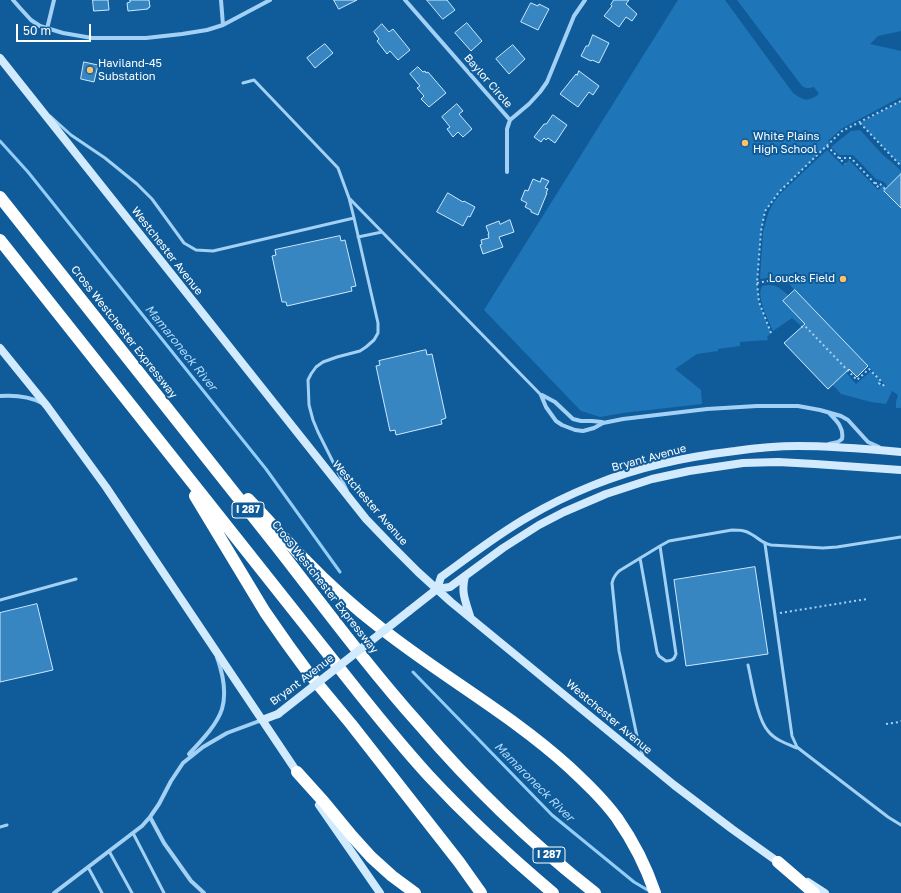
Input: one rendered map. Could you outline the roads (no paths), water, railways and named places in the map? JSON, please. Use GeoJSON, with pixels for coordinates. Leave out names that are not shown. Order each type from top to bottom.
{"type":"FeatureCollection","features":[{"type":"Feature","properties":{"kind":"highway","name":"Cross Westchester Expressway"},"geometry":{"type":"LineString","coordinates":[[0,197],[364,657],[430,737],[470,781],[509,819],[595,893]]}},
{"type":"Feature","properties":{"kind":"highway","name":"I 287"},"geometry":{"type":"LineString","coordinates":[[0,240],[352,685],[405,749],[492,840],[553,893]]}},
{"type":"Feature","properties":{"kind":"highway"},"geometry":{"type":"LineString","coordinates":[[191,439],[304,559],[349,602],[407,648],[521,728],[575,772],[601,799],[631,839],[644,864],[655,893]]}},
{"type":"Feature","properties":{"kind":"highway"},"geometry":{"type":"LineString","coordinates":[[167,450],[265,612],[288,645],[459,862],[481,893]]}},
{"type":"Feature","properties":{"kind":"highway"},"geometry":{"type":"LineString","coordinates":[[297,772],[371,857],[392,876],[415,893]]}},
{"type":"Feature","properties":{"kind":"highway"},"geometry":{"type":"LineString","coordinates":[[778,862],[814,893]]}},
{"type":"Feature","properties":{"kind":"main road","name":"Westchester Avenue"},"geometry":{"type":"LineString","coordinates":[[0,58],[366,519],[392,546],[437,589],[645,761],[722,822],[825,893]]}},
{"type":"Feature","properties":{"kind":"main road"},"geometry":{"type":"LineString","coordinates":[[0,348],[47,406],[106,487],[380,893]]}},
{"type":"Feature","properties":{"kind":"main road","name":"Bryant Avenue"},"geometry":{"type":"LineString","coordinates":[[437,589],[441,577],[504,531],[545,508],[588,488],[638,470],[708,454],[761,448],[817,446],[901,452]]}},
{"type":"Feature","properties":{"kind":"main road","name":"Bryant Avenue"},"geometry":{"type":"LineString","coordinates":[[262,720],[278,714],[437,589],[450,587],[517,538],[564,512],[606,494],[652,479],[700,469],[743,463],[778,462],[901,470]]}},
{"type":"Feature","properties":{"kind":"main road"},"geometry":{"type":"LineString","coordinates":[[465,576],[463,582],[463,597],[470,616]]}},
{"type":"Feature","properties":{"kind":"street"},"geometry":{"type":"LineString","coordinates":[[13,0],[31,20],[40,26],[63,33],[92,38],[146,38],[206,30],[224,25],[270,0]]}},
{"type":"Feature","properties":{"kind":"street"},"geometry":{"type":"LineString","coordinates":[[48,29],[54,0]]}},
{"type":"Feature","properties":{"kind":"street"},"geometry":{"type":"LineString","coordinates":[[221,0],[224,25]]}},
{"type":"Feature","properties":{"kind":"street","name":"Baylor Circle"},"geometry":{"type":"LineString","coordinates":[[405,0],[510,120],[536,96],[547,82],[574,16],[585,0]]}},
{"type":"Feature","properties":{"kind":"street"},"geometry":{"type":"LineString","coordinates":[[507,172],[507,129],[510,120]]}},
{"type":"Feature","properties":{"kind":"street"},"geometry":{"type":"LineString","coordinates":[[541,395],[546,407],[556,421],[562,425],[582,431],[594,428],[603,422]]}},
{"type":"Feature","properties":{"kind":"street"},"geometry":{"type":"LineString","coordinates":[[541,395],[555,402],[573,419],[603,422],[707,409],[757,406],[798,406],[841,416],[848,420],[868,442],[886,450]]}},
{"type":"Feature","properties":{"kind":"street"},"geometry":{"type":"LineString","coordinates":[[0,396],[30,398],[47,406]]}},
{"type":"Feature","properties":{"kind":"street"},"geometry":{"type":"LineString","coordinates":[[817,446],[838,442],[842,439],[840,425],[830,413]]}},
{"type":"Feature","properties":{"kind":"street"},"geometry":{"type":"LineString","coordinates":[[183,763],[211,728],[222,709],[224,679],[214,648]]}},
{"type":"Feature","properties":{"kind":"street","name":"Bryant Avenue"},"geometry":{"type":"LineString","coordinates":[[54,893],[142,826],[159,804],[171,781],[183,763],[204,747],[227,733],[262,720]]}},
{"type":"Feature","properties":{"kind":"street"},"geometry":{"type":"LineString","coordinates":[[150,817],[164,843],[188,877],[204,893]]}},
{"type":"Feature","properties":{"kind":"lane"},"geometry":{"type":"LineString","coordinates":[[243,83],[254,80],[338,168],[349,198],[378,323],[378,333],[374,340],[360,351],[330,359],[316,367],[308,380],[308,392],[309,405],[318,432],[355,504]]}},
{"type":"Feature","properties":{"kind":"lane"},"geometry":{"type":"LineString","coordinates":[[33,100],[71,135],[105,158],[137,184],[152,198],[184,243],[196,250],[213,252],[354,218]]}},
{"type":"Feature","properties":{"kind":"lane"},"geometry":{"type":"LineString","coordinates":[[349,198],[541,395]]}},
{"type":"Feature","properties":{"kind":"lane"},"geometry":{"type":"LineString","coordinates":[[358,238],[382,232]]}},
{"type":"Feature","properties":{"kind":"lane"},"geometry":{"type":"LineString","coordinates":[[645,761],[640,750],[619,651],[612,583],[615,574],[669,541],[732,530],[740,530],[751,534],[765,544],[823,548],[901,537]]}},
{"type":"Feature","properties":{"kind":"lane"},"geometry":{"type":"LineString","coordinates":[[765,544],[792,736],[799,749]]}},
{"type":"Feature","properties":{"kind":"lane"},"geometry":{"type":"LineString","coordinates":[[640,558],[657,652],[666,661],[672,660],[675,658],[676,654],[660,546]]}},
{"type":"Feature","properties":{"kind":"lane"},"geometry":{"type":"LineString","coordinates":[[0,600],[76,579]]}},
{"type":"Feature","properties":{"kind":"lane"},"geometry":{"type":"LineString","coordinates":[[748,665],[759,715],[768,731],[780,741],[799,749],[888,817],[901,825]]}},
{"type":"Feature","properties":{"kind":"lane"},"geometry":{"type":"LineString","coordinates":[[0,827],[7,825]]}},
{"type":"Feature","properties":{"kind":"lane"},"geometry":{"type":"LineString","coordinates":[[133,833],[164,893]]}},
{"type":"Feature","properties":{"kind":"lane"},"geometry":{"type":"LineString","coordinates":[[109,851],[132,893]]}},
{"type":"Feature","properties":{"kind":"lane"},"geometry":{"type":"LineString","coordinates":[[88,867],[102,893]]}},
{"type":"Feature","properties":{"kind":"waterway","name":"Mamaroneck River"},"geometry":{"type":"LineString","coordinates":[[0,141],[28,172],[266,469],[340,572]]}},
{"type":"Feature","properties":{"kind":"waterway","name":"Mamaroneck River"},"geometry":{"type":"LineString","coordinates":[[413,672],[552,815],[634,882],[651,892]]}},
{"type":"Feature","properties":{"kind":"place","name":"Haviland-45 Substation"},"geometry":{"type":"Point","coordinates":[90,70]}},
{"type":"Feature","properties":{"kind":"place","name":"White Plains High School"},"geometry":{"type":"Point","coordinates":[745,143]}},
{"type":"Feature","properties":{"kind":"place","name":"Loucks Field"},"geometry":{"type":"Point","coordinates":[843,279]}}]}
